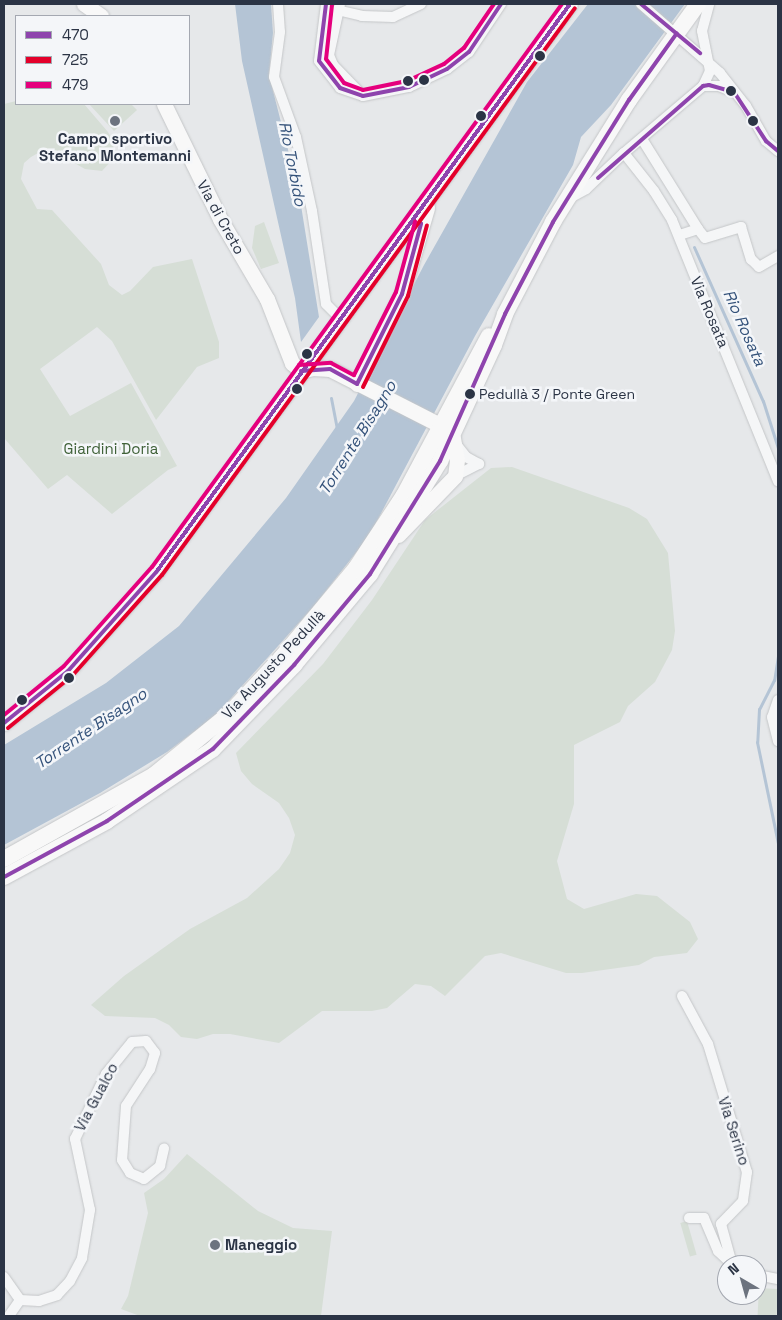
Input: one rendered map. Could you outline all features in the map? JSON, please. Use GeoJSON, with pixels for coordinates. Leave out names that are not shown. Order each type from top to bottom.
{"type":"FeatureCollection","features":[{"type":"Feature","properties":{"kind":"main road"},"geometry":{"type":"LineString","coordinates":[[84,4],[100,15]]}},
{"type":"Feature","properties":{"kind":"main road"},"geometry":{"type":"LineString","coordinates":[[4,723],[68,671],[139,594],[204,510],[325,337],[570,4]]}},
{"type":"Feature","properties":{"kind":"main road"},"geometry":{"type":"LineString","coordinates":[[455,476],[446,432],[479,351],[505,314],[568,199],[673,30],[698,4]]}},
{"type":"Feature","properties":{"kind":"main road","name":"Via di Creto"},"geometry":{"type":"LineString","coordinates":[[164,105],[220,219],[267,299],[292,363],[301,371]]}},
{"type":"Feature","properties":{"kind":"main road"},"geometry":{"type":"LineString","coordinates":[[359,385],[402,294],[423,217],[439,182]]}},
{"type":"Feature","properties":{"kind":"main road"},"geometry":{"type":"LineString","coordinates":[[386,255],[402,251],[407,276]]}},
{"type":"Feature","properties":{"kind":"main road"},"geometry":{"type":"LineString","coordinates":[[325,337],[324,354],[330,369]]}},
{"type":"Feature","properties":{"kind":"main road"},"geometry":{"type":"LineString","coordinates":[[301,371],[312,368],[330,369],[446,432]]}},
{"type":"Feature","properties":{"kind":"main road","name":"Via Augusto Pedullà"},"geometry":{"type":"LineString","coordinates":[[396,537],[446,432]]}},
{"type":"Feature","properties":{"kind":"main road","name":"Via Augusto Pedullà"},"geometry":{"type":"LineString","coordinates":[[4,859],[154,774],[229,714],[310,627],[356,568],[446,432]]}},
{"type":"Feature","properties":{"kind":"main road","name":"Via Augusto Pedullà"},"geometry":{"type":"LineString","coordinates":[[4,877],[107,821],[213,749],[294,665],[370,574],[396,537],[455,476]]}},
{"type":"Feature","properties":{"kind":"street"},"geometry":{"type":"LineString","coordinates":[[278,4],[280,32],[274,77],[302,165],[326,304],[340,317]]}},
{"type":"Feature","properties":{"kind":"street"},"geometry":{"type":"LineString","coordinates":[[326,4],[319,61],[340,88],[363,96],[409,87],[447,69],[469,52],[501,4]]}},
{"type":"Feature","properties":{"kind":"street"},"geometry":{"type":"LineString","coordinates":[[363,96],[333,66],[329,55],[339,7],[362,16],[393,17],[422,4]]}},
{"type":"Feature","properties":{"kind":"street"},"geometry":{"type":"LineString","coordinates":[[641,4],[709,61],[734,92],[766,142],[778,151]]}},
{"type":"Feature","properties":{"kind":"street"},"geometry":{"type":"LineString","coordinates":[[703,86],[710,71],[702,31],[708,4]]}},
{"type":"Feature","properties":{"kind":"street"},"geometry":{"type":"LineString","coordinates":[[568,199],[586,190],[624,153],[720,73]]}},
{"type":"Feature","properties":{"kind":"street"},"geometry":{"type":"LineString","coordinates":[[703,86],[719,86],[734,92]]}},
{"type":"Feature","properties":{"kind":"street"},"geometry":{"type":"LineString","coordinates":[[642,139],[705,238],[741,227],[751,260],[759,267],[778,256]]}},
{"type":"Feature","properties":{"kind":"street","name":"Via Rosata"},"geometry":{"type":"LineString","coordinates":[[624,153],[654,190],[679,235],[778,481]]}},
{"type":"Feature","properties":{"kind":"street"},"geometry":{"type":"LineString","coordinates":[[679,235],[698,229]]}},
{"type":"Feature","properties":{"kind":"street","name":"Via Augusto Pedullà"},"geometry":{"type":"LineString","coordinates":[[446,432],[466,457],[479,464],[455,476]]}},
{"type":"Feature","properties":{"kind":"street"},"geometry":{"type":"LineString","coordinates":[[778,700],[772,717],[778,741]]}},
{"type":"Feature","properties":{"kind":"street","name":"Via Serino"},"geometry":{"type":"LineString","coordinates":[[682,996],[708,1044],[747,1172],[743,1201],[721,1224],[721,1233],[730,1255]]}},
{"type":"Feature","properties":{"kind":"street","name":"Via Gualco"},"geometry":{"type":"LineString","coordinates":[[20,1300],[39,1301],[57,1295],[70,1281],[82,1258],[90,1210],[75,1139],[106,1074],[132,1042],[146,1041],[155,1053],[150,1070],[126,1106],[122,1160],[130,1173],[144,1179],[160,1166],[164,1148]]}},
{"type":"Feature","properties":{"kind":"street","name":"Via Serino"},"geometry":{"type":"LineString","coordinates":[[689,1218],[704,1218],[718,1251],[723,1255]]}},
{"type":"Feature","properties":{"kind":"street"},"geometry":{"type":"LineString","coordinates":[[4,1277],[20,1300],[9,1316]]}},
{"type":"Feature","properties":{"kind":"green space","name":"Giardini Doria"},"geometry":{"type":"Polygon","coordinates":[[[15,101],[15,105],[85,105],[108,132],[113,141],[114,158],[102,171],[85,169],[55,152],[38,153],[31,157],[24,163],[21,179],[37,209],[52,210],[101,264],[109,285],[122,295],[130,291],[153,267],[192,259],[219,342],[219,358],[197,367],[156,420],[112,341],[97,327],[40,369],[70,416],[131,383],[177,466],[168,470],[112,514],[67,475],[48,489],[4,438],[4,104],[15,101]]]}},
{"type":"Feature","properties":{"kind":"green space","name":"Campo sportivo Stefano Montemanni"},"geometry":{"type":"Polygon","coordinates":[[[90,105],[132,105],[137,110],[114,131],[90,105]]]}},
{"type":"Feature","properties":{"kind":"green space"},"geometry":{"type":"Polygon","coordinates":[[[264,222],[279,263],[261,269],[252,248],[255,226],[264,222]]]}},
{"type":"Feature","properties":{"kind":"green space"},"geometry":{"type":"Polygon","coordinates":[[[512,467],[629,508],[647,519],[668,553],[675,631],[672,650],[655,682],[628,706],[620,722],[574,745],[574,804],[557,861],[567,899],[584,909],[636,894],[657,896],[690,922],[698,939],[687,953],[654,957],[639,965],[582,973],[566,973],[501,953],[485,956],[445,996],[431,986],[415,984],[387,1008],[372,1011],[322,1011],[279,1043],[230,1034],[213,1034],[197,1039],[181,1037],[169,1025],[155,1018],[105,1016],[91,1005],[124,976],[190,929],[247,898],[279,869],[290,853],[295,835],[289,818],[279,803],[252,784],[241,771],[236,753],[323,664],[372,600],[425,520],[491,468],[512,467]]]}},
{"type":"Feature","properties":{"kind":"green space","name":"Maneggio"},"geometry":{"type":"Polygon","coordinates":[[[187,1154],[258,1211],[293,1228],[332,1231],[321,1316],[140,1316],[121,1309],[128,1296],[148,1213],[144,1193],[164,1179],[187,1154]]]}},
{"type":"Feature","properties":{"kind":"green space"},"geometry":{"type":"Polygon","coordinates":[[[687,1221],[697,1255],[690,1257],[680,1223],[687,1221]]]}},
{"type":"Feature","properties":{"kind":"green space"},"geometry":{"type":"Polygon","coordinates":[[[767,1288],[778,1289],[777,1316],[758,1316],[758,1305],[767,1305],[767,1288]]]}},
{"type":"Feature","properties":{"kind":"water"},"geometry":{"type":"Polygon","coordinates":[[[235,4],[271,4],[273,33],[269,75],[299,193],[319,317],[301,342],[295,298],[242,61],[235,4]]]}},
{"type":"Feature","properties":{"kind":"water","name":"Torrente Bisagno"},"geometry":{"type":"Polygon","coordinates":[[[588,4],[685,4],[611,105],[581,137],[573,165],[475,336],[369,536],[314,606],[215,716],[167,752],[100,793],[4,845],[4,745],[106,683],[179,626],[286,498],[354,401],[424,265],[527,82],[588,4]]]}},
{"type":"Feature","properties":{"kind":"waterway","name":"Rio Rosata"},"geometry":{"type":"LineString","coordinates":[[694,247],[763,401],[778,448]]}},
{"type":"Feature","properties":{"kind":"waterway","name":"Rio Torbido"},"geometry":{"type":"LineString","coordinates":[[331,398],[337,428]]}},
{"type":"Feature","properties":{"kind":"waterway","name":"Rio Rosata"},"geometry":{"type":"LineString","coordinates":[[778,656],[774,680],[759,709],[757,742],[778,843]]}},
{"type":"Feature","properties":{"kind":"transit line","name":"470"},"geometry":{"type":"LineString","coordinates":[[326,4],[319,61],[340,88],[363,96],[409,87],[447,69],[469,52],[501,4]]}},
{"type":"Feature","properties":{"kind":"transit line","name":"479"},"geometry":{"type":"LineString","coordinates":[[332,5],[326,59],[344,83],[363,90],[407,81],[444,64],[464,48],[494,4]]}},
{"type":"Feature","properties":{"kind":"transit line","name":"479"},"geometry":{"type":"LineString","coordinates":[[4,715],[64,666],[152,567],[562,4]]}},
{"type":"Feature","properties":{"kind":"transit line","name":"470"},"geometry":{"type":"LineString","coordinates":[[4,723],[68,671],[157,571],[570,4]]}},
{"type":"Feature","properties":{"kind":"transit line","name":"470"},"geometry":{"type":"LineString","coordinates":[[641,4],[700,53]]}},
{"type":"Feature","properties":{"kind":"transit line","name":"725"},"geometry":{"type":"LineString","coordinates":[[8,728],[72,676],[162,575],[575,8]]}},
{"type":"Feature","properties":{"kind":"transit line","name":"470"},"geometry":{"type":"LineString","coordinates":[[4,877],[107,821],[213,749],[294,665],[370,574],[440,461],[505,314],[553,222],[629,100],[677,33]]}},
{"type":"Feature","properties":{"kind":"transit line","name":"470"},"geometry":{"type":"LineString","coordinates":[[598,178],[703,86],[709,85],[734,92],[766,141],[778,151]]}},
{"type":"Feature","properties":{"kind":"transit line","name":"479"},"geometry":{"type":"LineString","coordinates":[[299,365],[331,363],[354,375],[396,292],[415,222]]}},
{"type":"Feature","properties":{"kind":"transit line","name":"470"},"geometry":{"type":"LineString","coordinates":[[301,371],[330,369],[357,384],[402,294],[421,224]]}},
{"type":"Feature","properties":{"kind":"transit line","name":"725"},"geometry":{"type":"LineString","coordinates":[[363,387],[408,296],[427,225]]}},
{"type":"Feature","properties":{"kind":"place","name":"Campo sportivo Stefano Montemanni"},"geometry":{"type":"Point","coordinates":[115,121]}},
{"type":"Feature","properties":{"kind":"place","name":"Pedullà 3 / Ponte Green"},"geometry":{"type":"Point","coordinates":[470,394]}},
{"type":"Feature","properties":{"kind":"place","name":"Maneggio"},"geometry":{"type":"Point","coordinates":[215,1245]}}]}
